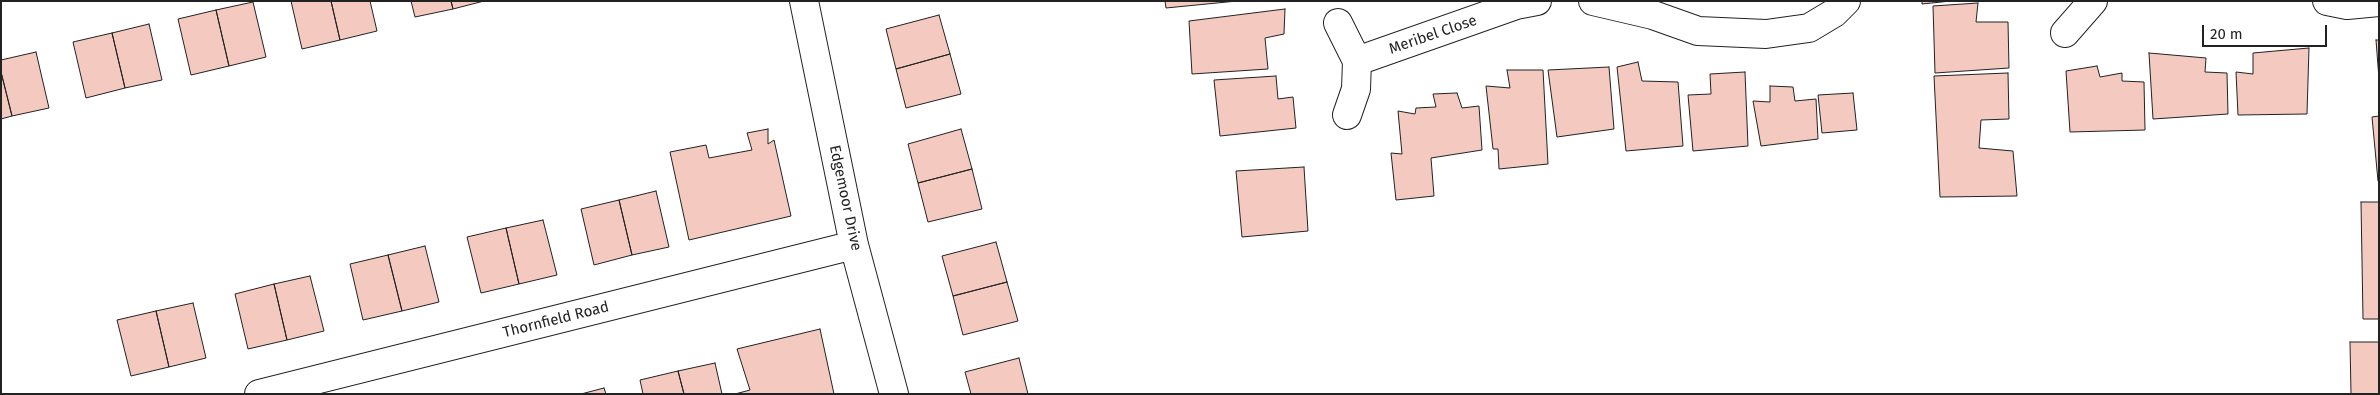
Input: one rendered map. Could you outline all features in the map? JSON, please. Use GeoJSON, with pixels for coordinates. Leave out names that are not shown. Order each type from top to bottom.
{"type":"FeatureCollection","features":[{"type":"Feature","properties":{"kind":"street","name":"Edgemoor Drive"},"geometry":{"type":"LineString","coordinates":[[804,1],[854,245],[894,394]]}},
{"type":"Feature","properties":{"kind":"street","name":"Meribel Close"},"geometry":{"type":"LineString","coordinates":[[1357,61],[1516,5],[1538,1]]}},
{"type":"Feature","properties":{"kind":"street"},"geometry":{"type":"LineString","coordinates":[[1593,1],[1653,15],[1698,31],[1766,34],[1808,28],[1834,14],[1846,1]]}},
{"type":"Feature","properties":{"kind":"street"},"geometry":{"type":"LineString","coordinates":[[2065,33],[2093,1]]}},
{"type":"Feature","properties":{"kind":"street"},"geometry":{"type":"LineString","coordinates":[[2327,1],[2347,5],[2379,2]]}},
{"type":"Feature","properties":{"kind":"street"},"geometry":{"type":"LineString","coordinates":[[1338,24],[1357,61],[1356,89],[1347,115]]}},
{"type":"Feature","properties":{"kind":"street","name":"Thornfield Road"},"geometry":{"type":"LineString","coordinates":[[259,394],[854,245]]}},
{"type":"Feature","properties":{"kind":"building"},"geometry":{"type":"Polygon","coordinates":[[[291,1],[331,1],[340,40],[302,49],[291,1]]]}},
{"type":"Feature","properties":{"kind":"building"},"geometry":{"type":"Polygon","coordinates":[[[331,1],[370,1],[377,31],[340,40],[331,1]]]}},
{"type":"Feature","properties":{"kind":"building"},"geometry":{"type":"Polygon","coordinates":[[[411,1],[451,1],[453,9],[415,17],[411,1]]]}},
{"type":"Feature","properties":{"kind":"building"},"geometry":{"type":"Polygon","coordinates":[[[451,1],[484,1],[453,9],[451,1]]]}},
{"type":"Feature","properties":{"kind":"building"},"geometry":{"type":"Polygon","coordinates":[[[1165,1],[1237,1],[1166,8],[1165,1]]]}},
{"type":"Feature","properties":{"kind":"building"},"geometry":{"type":"Polygon","coordinates":[[[1922,1],[1951,1],[1922,4],[1922,1]]]}},
{"type":"Feature","properties":{"kind":"building"},"geometry":{"type":"Polygon","coordinates":[[[253,2],[266,57],[229,66],[216,10],[253,2]]]}},
{"type":"Feature","properties":{"kind":"building"},"geometry":{"type":"Polygon","coordinates":[[[1978,3],[1976,22],[2008,22],[2009,68],[1935,73],[1933,6],[1978,3]]]}},
{"type":"Feature","properties":{"kind":"building"},"geometry":{"type":"Polygon","coordinates":[[[1285,9],[1284,34],[1265,38],[1268,69],[1192,74],[1189,21],[1285,9]]]}},
{"type":"Feature","properties":{"kind":"building"},"geometry":{"type":"Polygon","coordinates":[[[216,10],[229,66],[191,75],[178,19],[216,10]]]}},
{"type":"Feature","properties":{"kind":"building"},"geometry":{"type":"Polygon","coordinates":[[[939,15],[950,54],[896,69],[886,29],[939,15]]]}},
{"type":"Feature","properties":{"kind":"building"},"geometry":{"type":"Polygon","coordinates":[[[149,24],[162,80],[125,88],[112,33],[149,24]]]}},
{"type":"Feature","properties":{"kind":"building"},"geometry":{"type":"Polygon","coordinates":[[[112,33],[125,88],[86,98],[73,42],[112,33]]]}},
{"type":"Feature","properties":{"kind":"building"},"geometry":{"type":"Polygon","coordinates":[[[2376,40],[2379,40],[2379,79],[2376,40]]]}},
{"type":"Feature","properties":{"kind":"building"},"geometry":{"type":"Polygon","coordinates":[[[2309,48],[2307,114],[2238,115],[2236,72],[2253,74],[2253,53],[2309,48]]]}},
{"type":"Feature","properties":{"kind":"building"},"geometry":{"type":"Polygon","coordinates":[[[36,52],[49,108],[12,116],[1,72],[1,60],[36,52]]]}},
{"type":"Feature","properties":{"kind":"building"},"geometry":{"type":"Polygon","coordinates":[[[2149,53],[2206,58],[2205,72],[2227,73],[2228,114],[2153,119],[2149,53]]]}},
{"type":"Feature","properties":{"kind":"building"},"geometry":{"type":"Polygon","coordinates":[[[950,54],[961,94],[906,108],[896,69],[950,54]]]}},
{"type":"Feature","properties":{"kind":"building"},"geometry":{"type":"Polygon","coordinates":[[[1638,62],[1642,81],[1678,82],[1683,146],[1626,151],[1617,67],[1638,62]]]}},
{"type":"Feature","properties":{"kind":"building"},"geometry":{"type":"Polygon","coordinates":[[[2097,66],[2100,77],[2122,73],[2122,81],[2144,82],[2145,130],[2070,132],[2066,71],[2097,66]]]}},
{"type":"Feature","properties":{"kind":"building"},"geometry":{"type":"Polygon","coordinates":[[[1609,67],[1614,129],[1557,137],[1548,70],[1609,67]]]}},
{"type":"Feature","properties":{"kind":"building"},"geometry":{"type":"Polygon","coordinates":[[[1507,70],[1543,70],[1548,164],[1499,169],[1498,149],[1493,149],[1486,86],[1510,88],[1507,70]]]}},
{"type":"Feature","properties":{"kind":"building"},"geometry":{"type":"Polygon","coordinates":[[[1,72],[12,116],[1,119],[1,72]]]}},
{"type":"Feature","properties":{"kind":"building"},"geometry":{"type":"Polygon","coordinates":[[[1745,72],[1748,146],[1693,151],[1688,95],[1711,94],[1710,74],[1745,72]]]}},
{"type":"Feature","properties":{"kind":"building"},"geometry":{"type":"Polygon","coordinates":[[[2008,73],[2009,119],[1981,120],[1979,148],[2013,151],[2017,196],[1940,197],[1934,76],[2008,73]]]}},
{"type":"Feature","properties":{"kind":"building"},"geometry":{"type":"Polygon","coordinates":[[[1276,76],[1278,99],[1293,97],[1296,128],[1220,136],[1214,80],[1276,76]]]}},
{"type":"Feature","properties":{"kind":"building"},"geometry":{"type":"Polygon","coordinates":[[[1770,86],[1793,87],[1795,101],[1816,99],[1818,139],[1761,146],[1753,101],[1770,102],[1770,86]]]}},
{"type":"Feature","properties":{"kind":"building"},"geometry":{"type":"Polygon","coordinates":[[[1457,93],[1462,108],[1479,106],[1482,150],[1431,158],[1434,196],[1396,200],[1391,153],[1402,154],[1398,111],[1415,114],[1416,108],[1436,107],[1433,94],[1457,93]]]}},
{"type":"Feature","properties":{"kind":"building"},"geometry":{"type":"Polygon","coordinates":[[[1853,93],[1857,130],[1822,133],[1818,95],[1853,93]]]}},
{"type":"Feature","properties":{"kind":"building"},"geometry":{"type":"Polygon","coordinates":[[[2379,116],[2379,181],[2378,181],[2372,117],[2379,116]]]}},
{"type":"Feature","properties":{"kind":"building"},"geometry":{"type":"Polygon","coordinates":[[[768,129],[768,144],[774,140],[791,216],[689,240],[670,152],[706,145],[709,158],[752,150],[747,133],[768,129]]]}},
{"type":"Feature","properties":{"kind":"building"},"geometry":{"type":"Polygon","coordinates":[[[961,129],[972,169],[918,183],[908,144],[961,129]]]}},
{"type":"Feature","properties":{"kind":"building"},"geometry":{"type":"Polygon","coordinates":[[[1304,167],[1308,231],[1242,237],[1236,171],[1304,167]]]}},
{"type":"Feature","properties":{"kind":"building"},"geometry":{"type":"Polygon","coordinates":[[[972,169],[982,209],[928,222],[918,183],[972,169]]]}},
{"type":"Feature","properties":{"kind":"building"},"geometry":{"type":"Polygon","coordinates":[[[656,191],[669,247],[632,255],[619,200],[656,191]]]}},
{"type":"Feature","properties":{"kind":"building"},"geometry":{"type":"Polygon","coordinates":[[[619,200],[632,255],[594,265],[581,209],[619,200]]]}},
{"type":"Feature","properties":{"kind":"building"},"geometry":{"type":"Polygon","coordinates":[[[2361,202],[2379,202],[2379,319],[2363,319],[2361,202]]]}},
{"type":"Feature","properties":{"kind":"building"},"geometry":{"type":"Polygon","coordinates":[[[543,220],[557,275],[519,284],[506,228],[543,220]]]}},
{"type":"Feature","properties":{"kind":"building"},"geometry":{"type":"Polygon","coordinates":[[[506,228],[519,284],[481,293],[467,237],[506,228]]]}},
{"type":"Feature","properties":{"kind":"building"},"geometry":{"type":"Polygon","coordinates":[[[996,242],[1007,282],[953,296],[942,256],[996,242]]]}},
{"type":"Feature","properties":{"kind":"building"},"geometry":{"type":"Polygon","coordinates":[[[425,246],[439,302],[402,311],[388,255],[425,246]]]}},
{"type":"Feature","properties":{"kind":"building"},"geometry":{"type":"Polygon","coordinates":[[[388,255],[402,311],[363,320],[350,264],[388,255]]]}},
{"type":"Feature","properties":{"kind":"building"},"geometry":{"type":"Polygon","coordinates":[[[310,276],[324,331],[287,340],[274,284],[310,276]]]}},
{"type":"Feature","properties":{"kind":"building"},"geometry":{"type":"Polygon","coordinates":[[[1007,282],[1018,321],[963,335],[953,296],[1007,282]]]}},
{"type":"Feature","properties":{"kind":"building"},"geometry":{"type":"Polygon","coordinates":[[[274,284],[287,340],[248,349],[235,294],[274,284]]]}},
{"type":"Feature","properties":{"kind":"building"},"geometry":{"type":"Polygon","coordinates":[[[193,303],[206,358],[169,367],[156,311],[193,303]]]}},
{"type":"Feature","properties":{"kind":"building"},"geometry":{"type":"Polygon","coordinates":[[[156,311],[169,367],[131,376],[117,320],[156,311]]]}},
{"type":"Feature","properties":{"kind":"building"},"geometry":{"type":"Polygon","coordinates":[[[820,329],[834,394],[735,394],[750,390],[737,349],[820,329]]]}},
{"type":"Feature","properties":{"kind":"building"},"geometry":{"type":"Polygon","coordinates":[[[2350,342],[2379,342],[2379,394],[2351,394],[2350,342]]]}},
{"type":"Feature","properties":{"kind":"building"},"geometry":{"type":"Polygon","coordinates":[[[1019,358],[1028,394],[971,394],[965,372],[1019,358]]]}},
{"type":"Feature","properties":{"kind":"building"},"geometry":{"type":"Polygon","coordinates":[[[715,363],[722,394],[684,394],[678,371],[715,363]]]}},
{"type":"Feature","properties":{"kind":"building"},"geometry":{"type":"Polygon","coordinates":[[[678,371],[684,394],[643,394],[640,380],[678,371]]]}},
{"type":"Feature","properties":{"kind":"building"},"geometry":{"type":"Polygon","coordinates":[[[604,388],[606,394],[581,394],[604,388]]]}}]}
